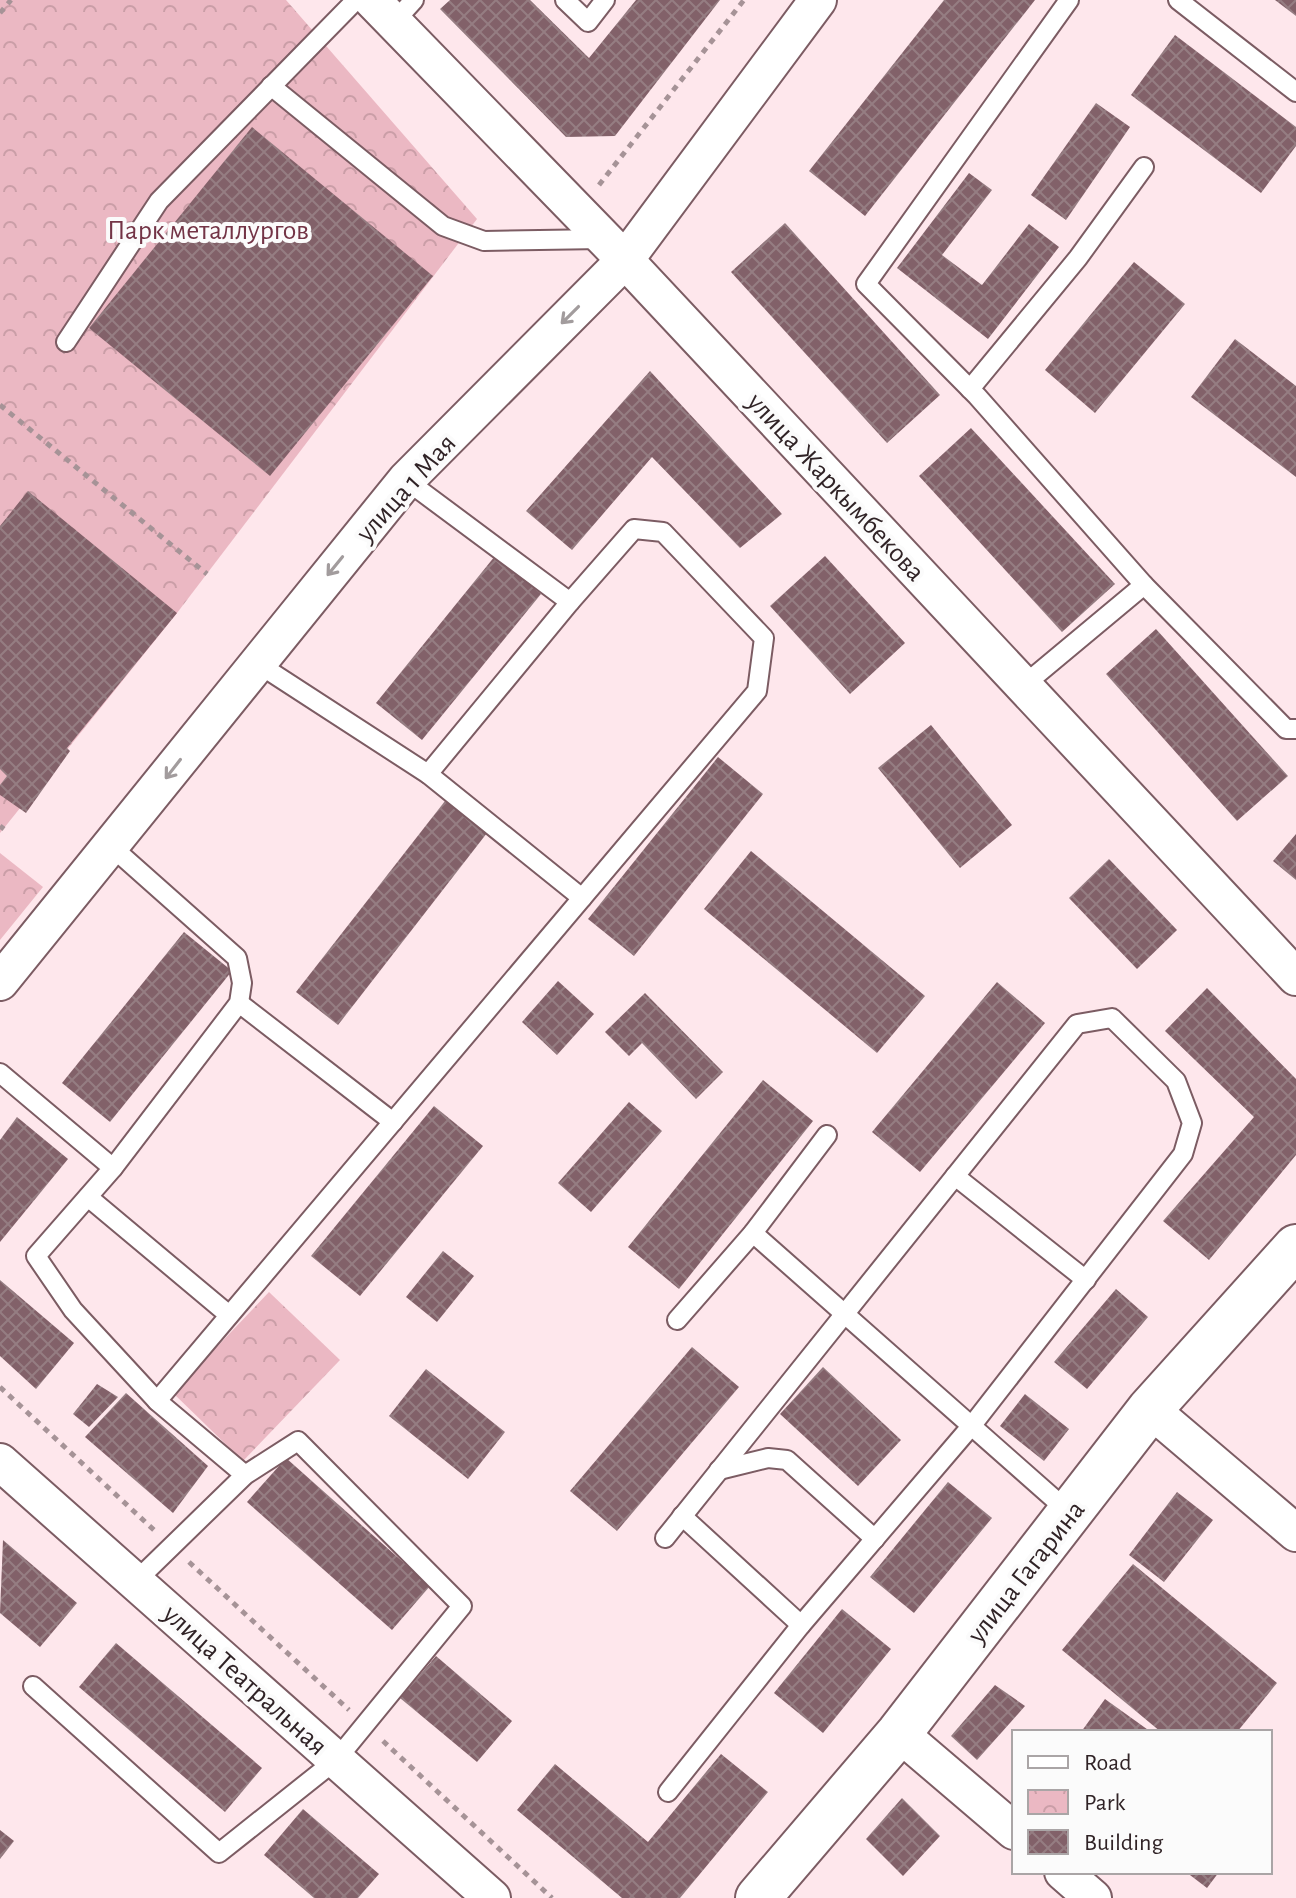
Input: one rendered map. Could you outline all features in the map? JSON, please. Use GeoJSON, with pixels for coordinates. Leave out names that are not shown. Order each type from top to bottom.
{"type":"FeatureCollection","features":[{"type":"Feature","properties":{"kind":"main road","name":"улица Гагарина"},"geometry":{"type":"LineString","coordinates":[[758,1898],[899,1733],[1150,1409],[1296,1247]]}},
{"type":"Feature","properties":{"kind":"street","name":"улица 1 Мая"},"geometry":{"type":"LineString","coordinates":[[0,982],[406,480],[615,249],[818,0]]}},
{"type":"Feature","properties":{"kind":"street","name":"улица Жаркымбекова"},"geometry":{"type":"LineString","coordinates":[[393,7],[615,249],[1296,977]]}},
{"type":"Feature","properties":{"kind":"street"},"geometry":{"type":"LineString","coordinates":[[1150,1409],[1296,1533]]}},
{"type":"Feature","properties":{"kind":"street","name":"улица Театральная"},"geometry":{"type":"LineString","coordinates":[[5,1475],[136,1581],[492,1898]]}},
{"type":"Feature","properties":{"kind":"street"},"geometry":{"type":"LineString","coordinates":[[899,1733],[1012,1829]]}},
{"type":"Feature","properties":{"kind":"street"},"geometry":{"type":"LineString","coordinates":[[1065,1874],[1093,1898]]}},
{"type":"Feature","properties":{"kind":"lane"},"geometry":{"type":"LineString","coordinates":[[66,342],[159,201],[356,0]]}},
{"type":"Feature","properties":{"kind":"lane"},"geometry":{"type":"LineString","coordinates":[[565,0],[588,22],[605,0]]}},
{"type":"Feature","properties":{"kind":"lane"},"geometry":{"type":"LineString","coordinates":[[1069,0],[866,284],[970,389],[1144,585],[1286,729],[1296,729]]}},
{"type":"Feature","properties":{"kind":"lane"},"geometry":{"type":"LineString","coordinates":[[1178,0],[1296,92]]}},
{"type":"Feature","properties":{"kind":"lane"},"geometry":{"type":"LineString","coordinates":[[271,86],[443,226],[484,241],[615,249]]}},
{"type":"Feature","properties":{"kind":"lane"},"geometry":{"type":"LineString","coordinates":[[970,389],[1078,258],[1144,167]]}},
{"type":"Feature","properties":{"kind":"lane"},"geometry":{"type":"LineString","coordinates":[[406,480],[570,602]]}},
{"type":"Feature","properties":{"kind":"lane"},"geometry":{"type":"LineString","coordinates":[[157,1401],[757,691],[764,638],[663,532],[634,529],[428,774]]}},
{"type":"Feature","properties":{"kind":"lane"},"geometry":{"type":"LineString","coordinates":[[1024,685],[1144,585]]}},
{"type":"Feature","properties":{"kind":"lane"},"geometry":{"type":"LineString","coordinates":[[257,663],[428,774],[582,898]]}},
{"type":"Feature","properties":{"kind":"lane"},"geometry":{"type":"LineString","coordinates":[[112,847],[237,958],[242,983],[239,1003],[113,1168],[36,1256],[73,1310],[157,1401],[245,1475]]}},
{"type":"Feature","properties":{"kind":"lane"},"geometry":{"type":"LineString","coordinates":[[239,1003],[393,1122]]}},
{"type":"Feature","properties":{"kind":"lane"},"geometry":{"type":"LineString","coordinates":[[665,1538],[1077,1024],[1112,1018],[1176,1081],[1192,1123],[1183,1154],[973,1424],[801,1625],[668,1792]]}},
{"type":"Feature","properties":{"kind":"lane"},"geometry":{"type":"LineString","coordinates":[[0,1073],[113,1168]]}},
{"type":"Feature","properties":{"kind":"lane"},"geometry":{"type":"LineString","coordinates":[[677,1320],[753,1233],[827,1135]]}},
{"type":"Feature","properties":{"kind":"lane"},"geometry":{"type":"LineString","coordinates":[[955,1176],[1086,1280]]}},
{"type":"Feature","properties":{"kind":"lane"},"geometry":{"type":"LineString","coordinates":[[88,1197],[229,1315]]}},
{"type":"Feature","properties":{"kind":"lane"},"geometry":{"type":"LineString","coordinates":[[753,1233],[973,1424],[1070,1513]]}},
{"type":"Feature","properties":{"kind":"lane"},"geometry":{"type":"LineString","coordinates":[[33,1686],[219,1853],[336,1760],[462,1606],[298,1441],[245,1475],[136,1581]]}},
{"type":"Feature","properties":{"kind":"lane"},"geometry":{"type":"LineString","coordinates":[[719,1470],[768,1458],[787,1460],[875,1539]]}},
{"type":"Feature","properties":{"kind":"lane"},"geometry":{"type":"LineString","coordinates":[[682,1516],[801,1625]]}},
{"type":"Feature","properties":{"kind":"path"},"geometry":{"type":"LineString","coordinates":[[0,13],[11,0]]}},
{"type":"Feature","properties":{"kind":"path"},"geometry":{"type":"LineString","coordinates":[[587,176],[598,187],[744,0]]}},
{"type":"Feature","properties":{"kind":"path"},"geometry":{"type":"LineString","coordinates":[[0,405],[207,574]]}},
{"type":"Feature","properties":{"kind":"path"},"geometry":{"type":"LineString","coordinates":[[0,1387],[552,1898]]}},
{"type":"Feature","properties":{"kind":"green space","name":"Парк металлургов"},"geometry":{"type":"Polygon","coordinates":[[[0,0],[286,0],[477,219],[177,613],[0,833],[0,0]]]}},
{"type":"Feature","properties":{"kind":"green space"},"geometry":{"type":"Polygon","coordinates":[[[0,853],[43,887],[0,940],[0,853]]]}},
{"type":"Feature","properties":{"kind":"green space"},"geometry":{"type":"Polygon","coordinates":[[[269,1292],[340,1360],[243,1461],[173,1393],[269,1292]]]}},
{"type":"Feature","properties":{"kind":"building"},"geometry":{"type":"Polygon","coordinates":[[[450,0],[530,0],[589,58],[636,0],[720,0],[615,136],[566,137],[440,9],[450,0]]]}},
{"type":"Feature","properties":{"kind":"building"},"geometry":{"type":"Polygon","coordinates":[[[944,0],[1035,0],[865,216],[809,171],[944,0]]]}},
{"type":"Feature","properties":{"kind":"building"},"geometry":{"type":"Polygon","coordinates":[[[1275,0],[1296,0],[1296,16],[1275,0]]]}},
{"type":"Feature","properties":{"kind":"building"},"geometry":{"type":"Polygon","coordinates":[[[1175,35],[1296,127],[1296,146],[1261,193],[1131,95],[1175,35]]]}},
{"type":"Feature","properties":{"kind":"building"},"geometry":{"type":"Polygon","coordinates":[[[1096,103],[1130,127],[1066,220],[1031,195],[1096,103]]]}},
{"type":"Feature","properties":{"kind":"building"},"geometry":{"type":"Polygon","coordinates":[[[252,127],[433,276],[270,476],[89,328],[252,127]]]}},
{"type":"Feature","properties":{"kind":"building"},"geometry":{"type":"Polygon","coordinates":[[[969,173],[992,190],[942,255],[982,285],[1029,224],[1059,247],[988,339],[897,268],[969,173]]]}},
{"type":"Feature","properties":{"kind":"building"},"geometry":{"type":"Polygon","coordinates":[[[785,223],[940,395],[887,443],[731,272],[785,223]]]}},
{"type":"Feature","properties":{"kind":"building"},"geometry":{"type":"Polygon","coordinates":[[[1134,262],[1185,304],[1095,413],[1045,370],[1134,262]]]}},
{"type":"Feature","properties":{"kind":"building"},"geometry":{"type":"Polygon","coordinates":[[[1235,339],[1296,386],[1296,477],[1191,397],[1235,339]]]}},
{"type":"Feature","properties":{"kind":"building"},"geometry":{"type":"Polygon","coordinates":[[[650,371],[782,514],[740,548],[652,457],[572,550],[526,511],[650,371]]]}},
{"type":"Feature","properties":{"kind":"building"},"geometry":{"type":"Polygon","coordinates":[[[971,428],[1115,584],[1062,632],[919,476],[971,428]]]}},
{"type":"Feature","properties":{"kind":"building"},"geometry":{"type":"Polygon","coordinates":[[[28,491],[177,613],[67,748],[70,751],[26,813],[0,795],[0,785],[7,776],[0,769],[0,526],[28,491]]]}},
{"type":"Feature","properties":{"kind":"building"},"geometry":{"type":"Polygon","coordinates":[[[495,556],[541,594],[422,740],[376,703],[495,556]]]}},
{"type":"Feature","properties":{"kind":"building"},"geometry":{"type":"Polygon","coordinates":[[[825,556],[905,643],[850,694],[770,606],[825,556]]]}},
{"type":"Feature","properties":{"kind":"building"},"geometry":{"type":"Polygon","coordinates":[[[1156,629],[1288,776],[1237,821],[1106,674],[1156,629]]]}},
{"type":"Feature","properties":{"kind":"building"},"geometry":{"type":"Polygon","coordinates":[[[931,725],[1012,825],[960,868],[878,768],[931,725]]]}},
{"type":"Feature","properties":{"kind":"building"},"geometry":{"type":"Polygon","coordinates":[[[718,757],[763,794],[634,956],[588,919],[718,757]]]}},
{"type":"Feature","properties":{"kind":"building"},"geometry":{"type":"Polygon","coordinates":[[[445,801],[487,833],[338,1025],[296,992],[445,801]]]}},
{"type":"Feature","properties":{"kind":"building"},"geometry":{"type":"Polygon","coordinates":[[[1296,834],[1296,880],[1273,861],[1296,834]]]}},
{"type":"Feature","properties":{"kind":"building"},"geometry":{"type":"Polygon","coordinates":[[[751,851],[925,996],[877,1053],[704,909],[751,851]]]}},
{"type":"Feature","properties":{"kind":"building"},"geometry":{"type":"Polygon","coordinates":[[[1109,859],[1177,930],[1137,969],[1069,898],[1109,859]]]}},
{"type":"Feature","properties":{"kind":"building"},"geometry":{"type":"Polygon","coordinates":[[[184,932],[232,971],[110,1122],[62,1083],[184,932]]]}},
{"type":"Feature","properties":{"kind":"building"},"geometry":{"type":"Polygon","coordinates":[[[558,981],[594,1014],[557,1055],[522,1022],[558,981]]]}},
{"type":"Feature","properties":{"kind":"building"},"geometry":{"type":"Polygon","coordinates":[[[997,982],[1045,1023],[920,1172],[872,1132],[997,982]]]}},
{"type":"Feature","properties":{"kind":"building"},"geometry":{"type":"Polygon","coordinates":[[[1207,988],[1296,1079],[1296,1155],[1209,1260],[1163,1221],[1254,1117],[1165,1031],[1207,988]]]}},
{"type":"Feature","properties":{"kind":"building"},"geometry":{"type":"Polygon","coordinates":[[[645,993],[723,1072],[696,1099],[642,1043],[629,1056],[605,1032],[645,993]]]}},
{"type":"Feature","properties":{"kind":"building"},"geometry":{"type":"Polygon","coordinates":[[[763,1080],[813,1121],[679,1289],[628,1247],[763,1080]]]}},
{"type":"Feature","properties":{"kind":"building"},"geometry":{"type":"Polygon","coordinates":[[[629,1102],[662,1131],[591,1212],[558,1183],[629,1102]]]}},
{"type":"Feature","properties":{"kind":"building"},"geometry":{"type":"Polygon","coordinates":[[[434,1106],[483,1146],[360,1296],[311,1256],[434,1106]]]}},
{"type":"Feature","properties":{"kind":"building"},"geometry":{"type":"Polygon","coordinates":[[[17,1117],[68,1159],[0,1242],[0,1140],[17,1117]]]}},
{"type":"Feature","properties":{"kind":"building"},"geometry":{"type":"Polygon","coordinates":[[[443,1251],[474,1276],[437,1322],[406,1297],[443,1251]]]}},
{"type":"Feature","properties":{"kind":"building"},"geometry":{"type":"Polygon","coordinates":[[[0,1280],[74,1343],[36,1389],[0,1356],[0,1280]]]}},
{"type":"Feature","properties":{"kind":"building"},"geometry":{"type":"Polygon","coordinates":[[[1116,1289],[1148,1317],[1087,1389],[1054,1362],[1116,1289]]]}},
{"type":"Feature","properties":{"kind":"building"},"geometry":{"type":"Polygon","coordinates":[[[692,1347],[739,1387],[617,1531],[570,1491],[692,1347]]]}},
{"type":"Feature","properties":{"kind":"building"},"geometry":{"type":"Polygon","coordinates":[[[823,1367],[901,1440],[858,1486],[780,1414],[823,1367]]]}},
{"type":"Feature","properties":{"kind":"building"},"geometry":{"type":"Polygon","coordinates":[[[426,1369],[505,1432],[468,1479],[389,1416],[426,1369]]]}},
{"type":"Feature","properties":{"kind":"building"},"geometry":{"type":"Polygon","coordinates":[[[97,1384],[118,1397],[89,1427],[73,1414],[97,1384]]]}},
{"type":"Feature","properties":{"kind":"building"},"geometry":{"type":"Polygon","coordinates":[[[126,1393],[208,1466],[173,1513],[85,1437],[126,1393]]]}},
{"type":"Feature","properties":{"kind":"building"},"geometry":{"type":"Polygon","coordinates":[[[1025,1394],[1069,1429],[1044,1461],[1000,1426],[1025,1394]]]}},
{"type":"Feature","properties":{"kind":"building"},"geometry":{"type":"Polygon","coordinates":[[[286,1458],[430,1586],[392,1630],[247,1502],[286,1458]]]}},
{"type":"Feature","properties":{"kind":"building"},"geometry":{"type":"Polygon","coordinates":[[[948,1482],[992,1518],[914,1613],[870,1577],[948,1482]]]}},
{"type":"Feature","properties":{"kind":"building"},"geometry":{"type":"Polygon","coordinates":[[[1177,1492],[1213,1520],[1164,1582],[1129,1555],[1177,1492]]]}},
{"type":"Feature","properties":{"kind":"building"},"geometry":{"type":"Polygon","coordinates":[[[3,1540],[77,1603],[40,1647],[0,1613],[3,1540]]]}},
{"type":"Feature","properties":{"kind":"building"},"geometry":{"type":"Polygon","coordinates":[[[1133,1564],[1277,1683],[1239,1730],[1159,1730],[1062,1650],[1133,1564]]]}},
{"type":"Feature","properties":{"kind":"building"},"geometry":{"type":"Polygon","coordinates":[[[842,1609],[891,1649],[823,1733],[774,1693],[842,1609]]]}},
{"type":"Feature","properties":{"kind":"building"},"geometry":{"type":"Polygon","coordinates":[[[116,1643],[262,1768],[225,1812],[79,1687],[116,1643]]]}},
{"type":"Feature","properties":{"kind":"building"},"geometry":{"type":"Polygon","coordinates":[[[436,1656],[512,1721],[477,1762],[400,1698],[436,1656]]]}},
{"type":"Feature","properties":{"kind":"building"},"geometry":{"type":"Polygon","coordinates":[[[995,1685],[1025,1706],[977,1760],[951,1736],[995,1685]]]}},
{"type":"Feature","properties":{"kind":"building"},"geometry":{"type":"Polygon","coordinates":[[[1105,1699],[1148,1730],[1082,1730],[1105,1699]]]}},
{"type":"Feature","properties":{"kind":"building"},"geometry":{"type":"Polygon","coordinates":[[[721,1754],[768,1792],[680,1898],[622,1898],[517,1810],[555,1764],[648,1842],[721,1754]]]}},
{"type":"Feature","properties":{"kind":"building"},"geometry":{"type":"Polygon","coordinates":[[[902,1798],[940,1836],[903,1876],[866,1839],[902,1798]]]}},
{"type":"Feature","properties":{"kind":"building"},"geometry":{"type":"Polygon","coordinates":[[[303,1809],[379,1874],[358,1898],[314,1898],[264,1855],[303,1809]]]}},
{"type":"Feature","properties":{"kind":"building"},"geometry":{"type":"Polygon","coordinates":[[[0,1830],[14,1841],[0,1859],[0,1830]]]}},
{"type":"Feature","properties":{"kind":"building"},"geometry":{"type":"Polygon","coordinates":[[[1189,1874],[1218,1874],[1207,1888],[1189,1874]]]}}]}
